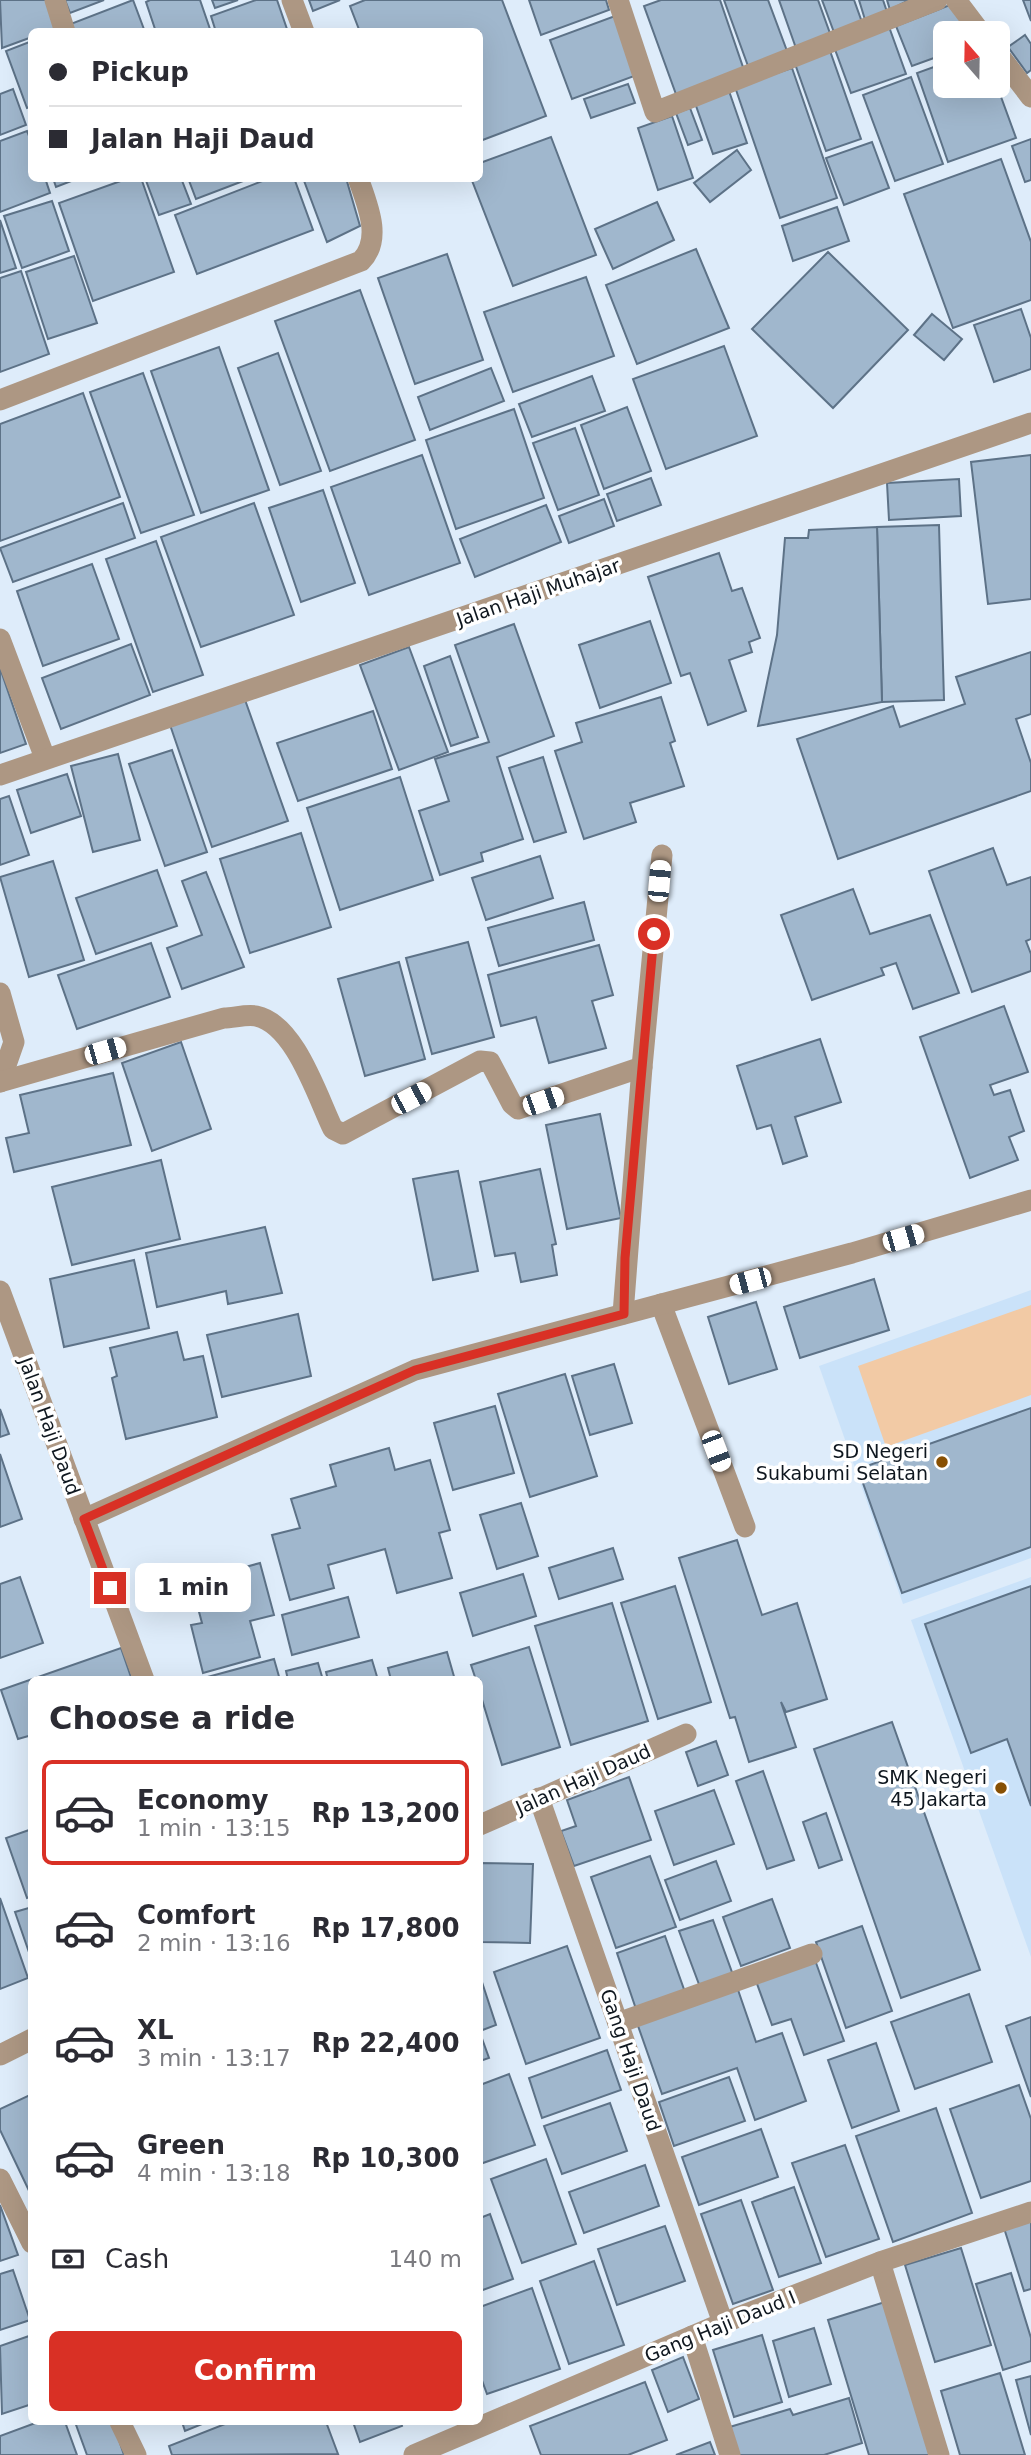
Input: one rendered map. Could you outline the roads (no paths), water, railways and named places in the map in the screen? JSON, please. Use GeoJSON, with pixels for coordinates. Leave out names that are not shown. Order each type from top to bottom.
{"type":"FeatureCollection","features":[{"type":"Feature","properties":{"kind":"street"},"geometry":{"type":"LineString","coordinates":[[55,0],[64,28]]}},
{"type":"Feature","properties":{"kind":"street"},"geometry":{"type":"LineString","coordinates":[[292,0],[302,28]]}},
{"type":"Feature","properties":{"kind":"street"},"geometry":{"type":"LineString","coordinates":[[618,0],[655,111],[937,0]]}},
{"type":"Feature","properties":{"kind":"street"},"geometry":{"type":"LineString","coordinates":[[956,0],[972,21]]}},
{"type":"Feature","properties":{"kind":"street"},"geometry":{"type":"LineString","coordinates":[[1010,70],[1031,97]]}},
{"type":"Feature","properties":{"kind":"street"},"geometry":{"type":"LineString","coordinates":[[0,400],[361,261],[369,253],[372,227],[359,182]]}},
{"type":"Feature","properties":{"kind":"street","name":"Jalan Haji Muhajar"},"geometry":{"type":"LineString","coordinates":[[0,775],[1031,423]]}},
{"type":"Feature","properties":{"kind":"street"},"geometry":{"type":"LineString","coordinates":[[0,639],[45,758]]}},
{"type":"Feature","properties":{"kind":"street"},"geometry":{"type":"LineString","coordinates":[[624,1314],[642,1067],[662,855]]}},
{"type":"Feature","properties":{"kind":"street"},"geometry":{"type":"LineString","coordinates":[[0,993],[13,1042],[0,1082]]}},
{"type":"Feature","properties":{"kind":"street"},"geometry":{"type":"LineString","coordinates":[[0,1082],[224,1018],[256,1016],[281,1028],[296,1052],[333,1129],[343,1134],[480,1061],[490,1062],[512,1104],[519,1109],[642,1067]]}},
{"type":"Feature","properties":{"kind":"street"},"geometry":{"type":"LineString","coordinates":[[84,1519],[415,1370],[777,1274],[1031,1200]]}},
{"type":"Feature","properties":{"kind":"street","name":"Jalan Haji Daud"},"geometry":{"type":"LineString","coordinates":[[0,1291],[143,1676]]}},
{"type":"Feature","properties":{"kind":"street"},"geometry":{"type":"LineString","coordinates":[[666,1303],[745,1527]]}},
{"type":"Feature","properties":{"kind":"street","name":"Jalan Haji Daud"},"geometry":{"type":"LineString","coordinates":[[483,1824],[686,1734]]}},
{"type":"Feature","properties":{"kind":"street","name":"Gang Haji Daud"},"geometry":{"type":"LineString","coordinates":[[539,1797],[723,2323]]}},
{"type":"Feature","properties":{"kind":"street"},"geometry":{"type":"LineString","coordinates":[[618,2023],[812,1954]]}},
{"type":"Feature","properties":{"kind":"street"},"geometry":{"type":"LineString","coordinates":[[0,2055],[28,2041]]}},
{"type":"Feature","properties":{"kind":"street"},"geometry":{"type":"LineString","coordinates":[[0,2179],[28,2235]]}},
{"type":"Feature","properties":{"kind":"street","name":"Gang Haji Daud I"},"geometry":{"type":"LineString","coordinates":[[414,2455],[723,2323],[880,2262],[1031,2212]]}},
{"type":"Feature","properties":{"kind":"street"},"geometry":{"type":"LineString","coordinates":[[880,2262],[939,2455]]}},
{"type":"Feature","properties":{"kind":"street"},"geometry":{"type":"LineString","coordinates":[[692,2336],[730,2455]]}},
{"type":"Feature","properties":{"kind":"street"},"geometry":{"type":"LineString","coordinates":[[121,2425],[136,2455]]}},
{"type":"Feature","properties":{"kind":"place","name":"SD Negeri Sukabumi Selatan"},"geometry":{"type":"Point","coordinates":[942,1462]}},
{"type":"Feature","properties":{"kind":"place","name":"SMK Negeri 45 Jakarta"},"geometry":{"type":"Point","coordinates":[1001,1788]}}]}
